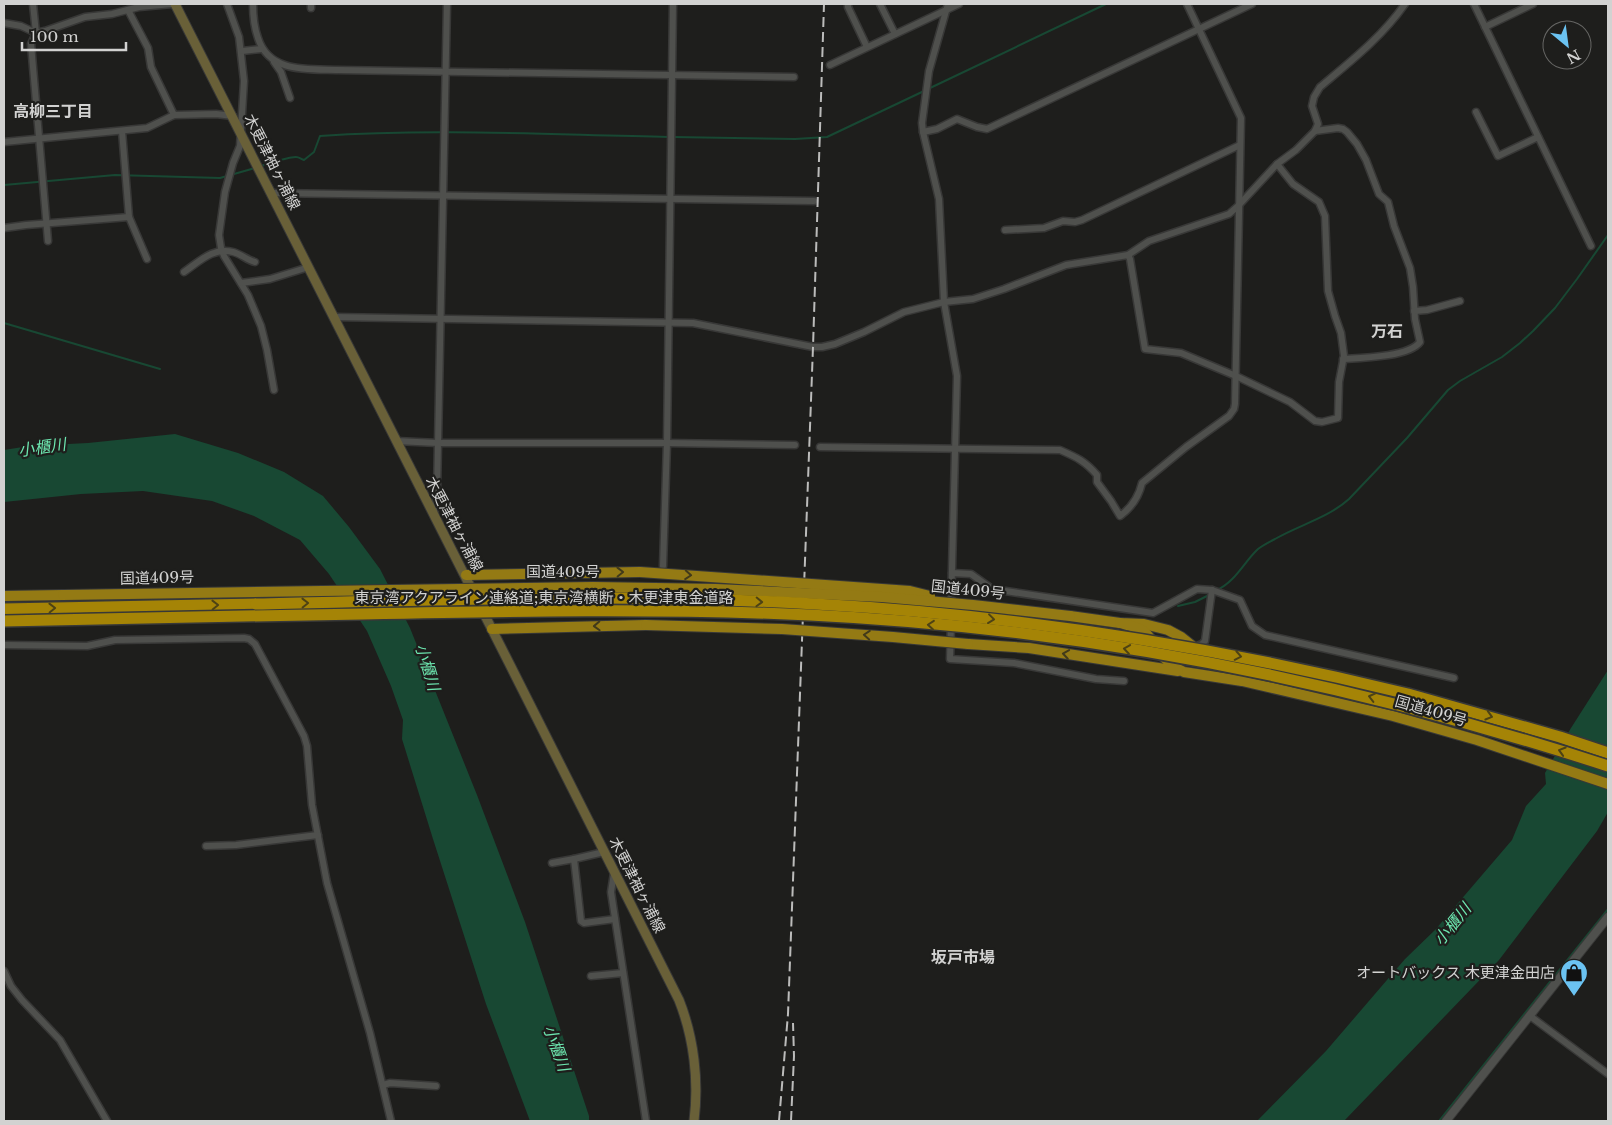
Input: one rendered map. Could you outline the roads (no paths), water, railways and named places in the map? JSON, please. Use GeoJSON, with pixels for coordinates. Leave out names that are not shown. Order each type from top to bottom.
{"type":"FeatureCollection","features":[{"type":"Feature","properties":{"kind":"highway"},"geometry":{"type":"LineString","coordinates":[[466,575],[640,572],[910,591],[973,605]]}},
{"type":"Feature","properties":{"kind":"highway","name":"国道409号"},"geometry":{"type":"LineString","coordinates":[[4,596],[593,587],[812,592],[973,605],[1120,623],[1144,624],[1168,630],[1181,637],[1226,673],[1242,680]]}},
{"type":"Feature","properties":{"kind":"highway","name":"東京湾アクアライン連絡道;東京湾横断・木更津東金道路"},"geometry":{"type":"LineString","coordinates":[[4,609],[501,598],[596,598],[804,603],[878,608],[1059,627],[1215,652],[1309,670],[1408,694],[1560,737],[1608,753]]}},
{"type":"Feature","properties":{"kind":"highway","name":"東京湾アクアライン連絡道;東京湾横断・木更津東金道路"},"geometry":{"type":"LineString","coordinates":[[4,621],[597,610],[813,615],[962,627],[1135,650],[1306,682],[1481,726],[1608,766]]}},
{"type":"Feature","properties":{"kind":"highway","name":"国道409号"},"geometry":{"type":"LineString","coordinates":[[1120,623],[1143,630],[1167,661],[1175,668],[1184,672],[1242,680],[1412,721],[1477,740],[1608,784]]}},
{"type":"Feature","properties":{"kind":"highway"},"geometry":{"type":"LineString","coordinates":[[492,629],[646,625],[782,629],[1028,648],[1184,672]]}},
{"type":"Feature","properties":{"kind":"main road","name":"木更津袖ヶ浦線"},"geometry":{"type":"LineString","coordinates":[[173,4],[242,133],[680,1000],[686,1018],[696,1086],[694,1121]]}},
{"type":"Feature","properties":{"kind":"street"},"geometry":{"type":"LineString","coordinates":[[33,4],[36,33],[31,44],[48,241]]}},
{"type":"Feature","properties":{"kind":"street"},"geometry":{"type":"LineString","coordinates":[[4,23],[21,26],[36,33],[85,17],[128,10],[138,5],[173,4]]}},
{"type":"Feature","properties":{"kind":"street"},"geometry":{"type":"LineString","coordinates":[[227,4],[239,36],[244,80],[240,146],[224,192],[219,235],[222,251],[252,303],[261,326],[274,390]]}},
{"type":"Feature","properties":{"kind":"street"},"geometry":{"type":"LineString","coordinates":[[253,4],[254,26],[261,48],[274,61],[281,72],[290,98]]}},
{"type":"Feature","properties":{"kind":"street"},"geometry":{"type":"LineString","coordinates":[[434,514],[437,492],[447,4]]}},
{"type":"Feature","properties":{"kind":"street"},"geometry":{"type":"LineString","coordinates":[[663,566],[667,443],[673,4]]}},
{"type":"Feature","properties":{"kind":"street"},"geometry":{"type":"LineString","coordinates":[[848,4],[867,47]]}},
{"type":"Feature","properties":{"kind":"street"},"geometry":{"type":"LineString","coordinates":[[880,4],[895,34]]}},
{"type":"Feature","properties":{"kind":"street"},"geometry":{"type":"LineString","coordinates":[[830,65],[947,7],[959,4]]}},
{"type":"Feature","properties":{"kind":"street"},"geometry":{"type":"LineString","coordinates":[[820,447],[1060,450],[1082,459],[1092,469],[1097,475],[1097,482],[1120,516],[1132,504],[1140,491],[1142,482],[1229,416],[1235,404],[1241,118],[1187,4]]}},
{"type":"Feature","properties":{"kind":"street"},"geometry":{"type":"LineString","coordinates":[[923,132],[937,129],[957,119],[977,128],[987,129],[1252,4]]}},
{"type":"Feature","properties":{"kind":"street"},"geometry":{"type":"LineString","coordinates":[[334,317],[693,323],[813,347],[835,344],[904,312],[944,302],[973,299],[1023,283],[1066,265],[1128,255],[1150,241],[1225,216],[1238,206],[1277,164],[1296,150],[1315,131],[1318,124],[1312,106],[1314,97],[1320,87],[1378,36],[1405,4]]}},
{"type":"Feature","properties":{"kind":"street"},"geometry":{"type":"LineString","coordinates":[[1474,4],[1591,246]]}},
{"type":"Feature","properties":{"kind":"street"},"geometry":{"type":"LineString","coordinates":[[1485,27],[1533,4]]}},
{"type":"Feature","properties":{"kind":"street"},"geometry":{"type":"LineString","coordinates":[[947,7],[929,71],[922,123],[939,199],[944,302],[957,376],[950,659],[1014,664],[1096,679],[1124,682]]}},
{"type":"Feature","properties":{"kind":"street"},"geometry":{"type":"LineString","coordinates":[[128,10],[148,48],[151,67],[174,115]]}},
{"type":"Feature","properties":{"kind":"street"},"geometry":{"type":"LineString","coordinates":[[242,51],[261,48]]}},
{"type":"Feature","properties":{"kind":"street"},"geometry":{"type":"LineString","coordinates":[[274,61],[290,67],[309,69],[794,77]]}},
{"type":"Feature","properties":{"kind":"street"},"geometry":{"type":"LineString","coordinates":[[1476,112],[1498,156],[1538,137]]}},
{"type":"Feature","properties":{"kind":"street"},"geometry":{"type":"LineString","coordinates":[[4,142],[147,128],[174,115],[216,114],[233,116]]}},
{"type":"Feature","properties":{"kind":"street"},"geometry":{"type":"LineString","coordinates":[[1315,131],[1343,129],[1362,152],[1377,189],[1390,206],[1394,226],[1410,268],[1414,311],[1420,342],[1413,348],[1387,355],[1343,359]]}},
{"type":"Feature","properties":{"kind":"street"},"geometry":{"type":"LineString","coordinates":[[122,130],[129,217],[146,259]]}},
{"type":"Feature","properties":{"kind":"street"},"geometry":{"type":"LineString","coordinates":[[1005,230],[1044,228],[1063,221],[1076,222],[1082,220],[1240,145]]}},
{"type":"Feature","properties":{"kind":"street"},"geometry":{"type":"LineString","coordinates":[[1128,255],[1146,349],[1181,354],[1236,376],[1290,402],[1315,421],[1328,421],[1338,418],[1339,382],[1344,348],[1328,292],[1326,223],[1322,206],[1293,184],[1277,164]]}},
{"type":"Feature","properties":{"kind":"street"},"geometry":{"type":"LineString","coordinates":[[272,193],[814,201]]}},
{"type":"Feature","properties":{"kind":"street"},"geometry":{"type":"LineString","coordinates":[[4,228],[129,217]]}},
{"type":"Feature","properties":{"kind":"street"},"geometry":{"type":"LineString","coordinates":[[184,272],[212,252],[234,252],[254,262]]}},
{"type":"Feature","properties":{"kind":"street"},"geometry":{"type":"LineString","coordinates":[[241,283],[270,279],[309,267]]}},
{"type":"Feature","properties":{"kind":"street"},"geometry":{"type":"LineString","coordinates":[[1414,311],[1427,310],[1460,301]]}},
{"type":"Feature","properties":{"kind":"street"},"geometry":{"type":"LineString","coordinates":[[396,441],[438,443],[795,445]]}},
{"type":"Feature","properties":{"kind":"street"},"geometry":{"type":"LineString","coordinates":[[952,574],[971,574],[992,589],[1153,613],[1197,589],[1212,590],[1240,600],[1252,626],[1265,635],[1454,678]]}},
{"type":"Feature","properties":{"kind":"street"},"geometry":{"type":"LineString","coordinates":[[1194,647],[1205,641],[1212,590]]}},
{"type":"Feature","properties":{"kind":"street"},"geometry":{"type":"LineString","coordinates":[[4,645],[87,646],[115,640],[249,638],[255,644],[304,736],[307,746],[312,805],[327,883],[383,1085],[391,1121]]}},
{"type":"Feature","properties":{"kind":"street"},"geometry":{"type":"LineString","coordinates":[[206,846],[236,845],[318,834]]}},
{"type":"Feature","properties":{"kind":"street"},"geometry":{"type":"LineString","coordinates":[[552,863],[574,860],[604,852]]}},
{"type":"Feature","properties":{"kind":"street"},"geometry":{"type":"LineString","coordinates":[[574,860],[581,922],[615,919]]}},
{"type":"Feature","properties":{"kind":"street"},"geometry":{"type":"LineString","coordinates":[[614,871],[611,892],[646,1121]]}},
{"type":"Feature","properties":{"kind":"street"},"geometry":{"type":"LineString","coordinates":[[1446,1121],[1608,917]]}},
{"type":"Feature","properties":{"kind":"street"},"geometry":{"type":"LineString","coordinates":[[4,971],[11,986],[22,1000],[60,1040],[107,1121]]}},
{"type":"Feature","properties":{"kind":"street"},"geometry":{"type":"LineString","coordinates":[[591,976],[623,972]]}},
{"type":"Feature","properties":{"kind":"street"},"geometry":{"type":"LineString","coordinates":[[1530,1016],[1608,1074]]}},
{"type":"Feature","properties":{"kind":"street"},"geometry":{"type":"LineString","coordinates":[[383,1085],[390,1083],[436,1086]]}},
{"type":"Feature","properties":{"kind":"water","name":"小櫃川"},"geometry":{"type":"Polygon","coordinates":[[[175,434],[238,453],[284,472],[323,496],[380,569],[410,628],[477,795],[525,922],[589,1116],[589,1121],[530,1121],[486,1004],[433,839],[402,739],[403,720],[391,686],[367,631],[329,574],[300,540],[254,516],[212,501],[143,491],[81,494],[4,502],[4,450],[29,446],[88,443],[175,434]]]}},
{"type":"Feature","properties":{"kind":"water","name":"小櫃川"},"geometry":{"type":"Polygon","coordinates":[[[1608,670],[1608,812],[1597,831],[1499,960],[1344,1121],[1257,1121],[1326,1051],[1405,959],[1435,930],[1512,840],[1526,806],[1546,784],[1545,773],[1608,670]]]}},
{"type":"Feature","properties":{"kind":"waterway"},"geometry":{"type":"LineString","coordinates":[[928,89],[1106,4]]}},
{"type":"Feature","properties":{"kind":"waterway"},"geometry":{"type":"LineString","coordinates":[[673,137],[795,139],[827,137],[924,91]]}},
{"type":"Feature","properties":{"kind":"waterway"},"geometry":{"type":"LineString","coordinates":[[262,166],[293,157],[304,160],[314,152],[320,136],[451,132],[669,137]]}},
{"type":"Feature","properties":{"kind":"waterway"},"geometry":{"type":"LineString","coordinates":[[4,185],[115,175],[220,178],[255,168]]}},
{"type":"Feature","properties":{"kind":"waterway"},"geometry":{"type":"LineString","coordinates":[[1217,590],[1229,582],[1260,548],[1332,511],[1349,499],[1407,438],[1448,390],[1502,357],[1533,331],[1555,308],[1608,235]]}},
{"type":"Feature","properties":{"kind":"waterway"},"geometry":{"type":"LineString","coordinates":[[4,323],[160,369]]}},
{"type":"Feature","properties":{"kind":"waterway"},"geometry":{"type":"LineString","coordinates":[[1178,606],[1195,602],[1209,595]]}},
{"type":"Feature","properties":{"kind":"waterway"},"geometry":{"type":"LineString","coordinates":[[1439,1121],[1608,909]]}},
{"type":"Feature","properties":{"kind":"railway"},"geometry":{"type":"LineString","coordinates":[[779,1121],[788,1014],[824,4]]}},
{"type":"Feature","properties":{"kind":"railway"},"geometry":{"type":"LineString","coordinates":[[791,1121],[794,1056],[793,1023]]}},
{"type":"Feature","properties":{"kind":"place","name":"オートバックス 木更津金田店"},"geometry":{"type":"Point","coordinates":[1574,997]}},
{"type":"Feature","properties":{"kind":"district","name":"高柳三丁目"},"geometry":{"type":"Point","coordinates":[53,111]}},
{"type":"Feature","properties":{"kind":"district","name":"万石"},"geometry":{"type":"Point","coordinates":[1387,331]}},
{"type":"Feature","properties":{"kind":"district","name":"坂戸市場"},"geometry":{"type":"Point","coordinates":[963,957]}}]}
